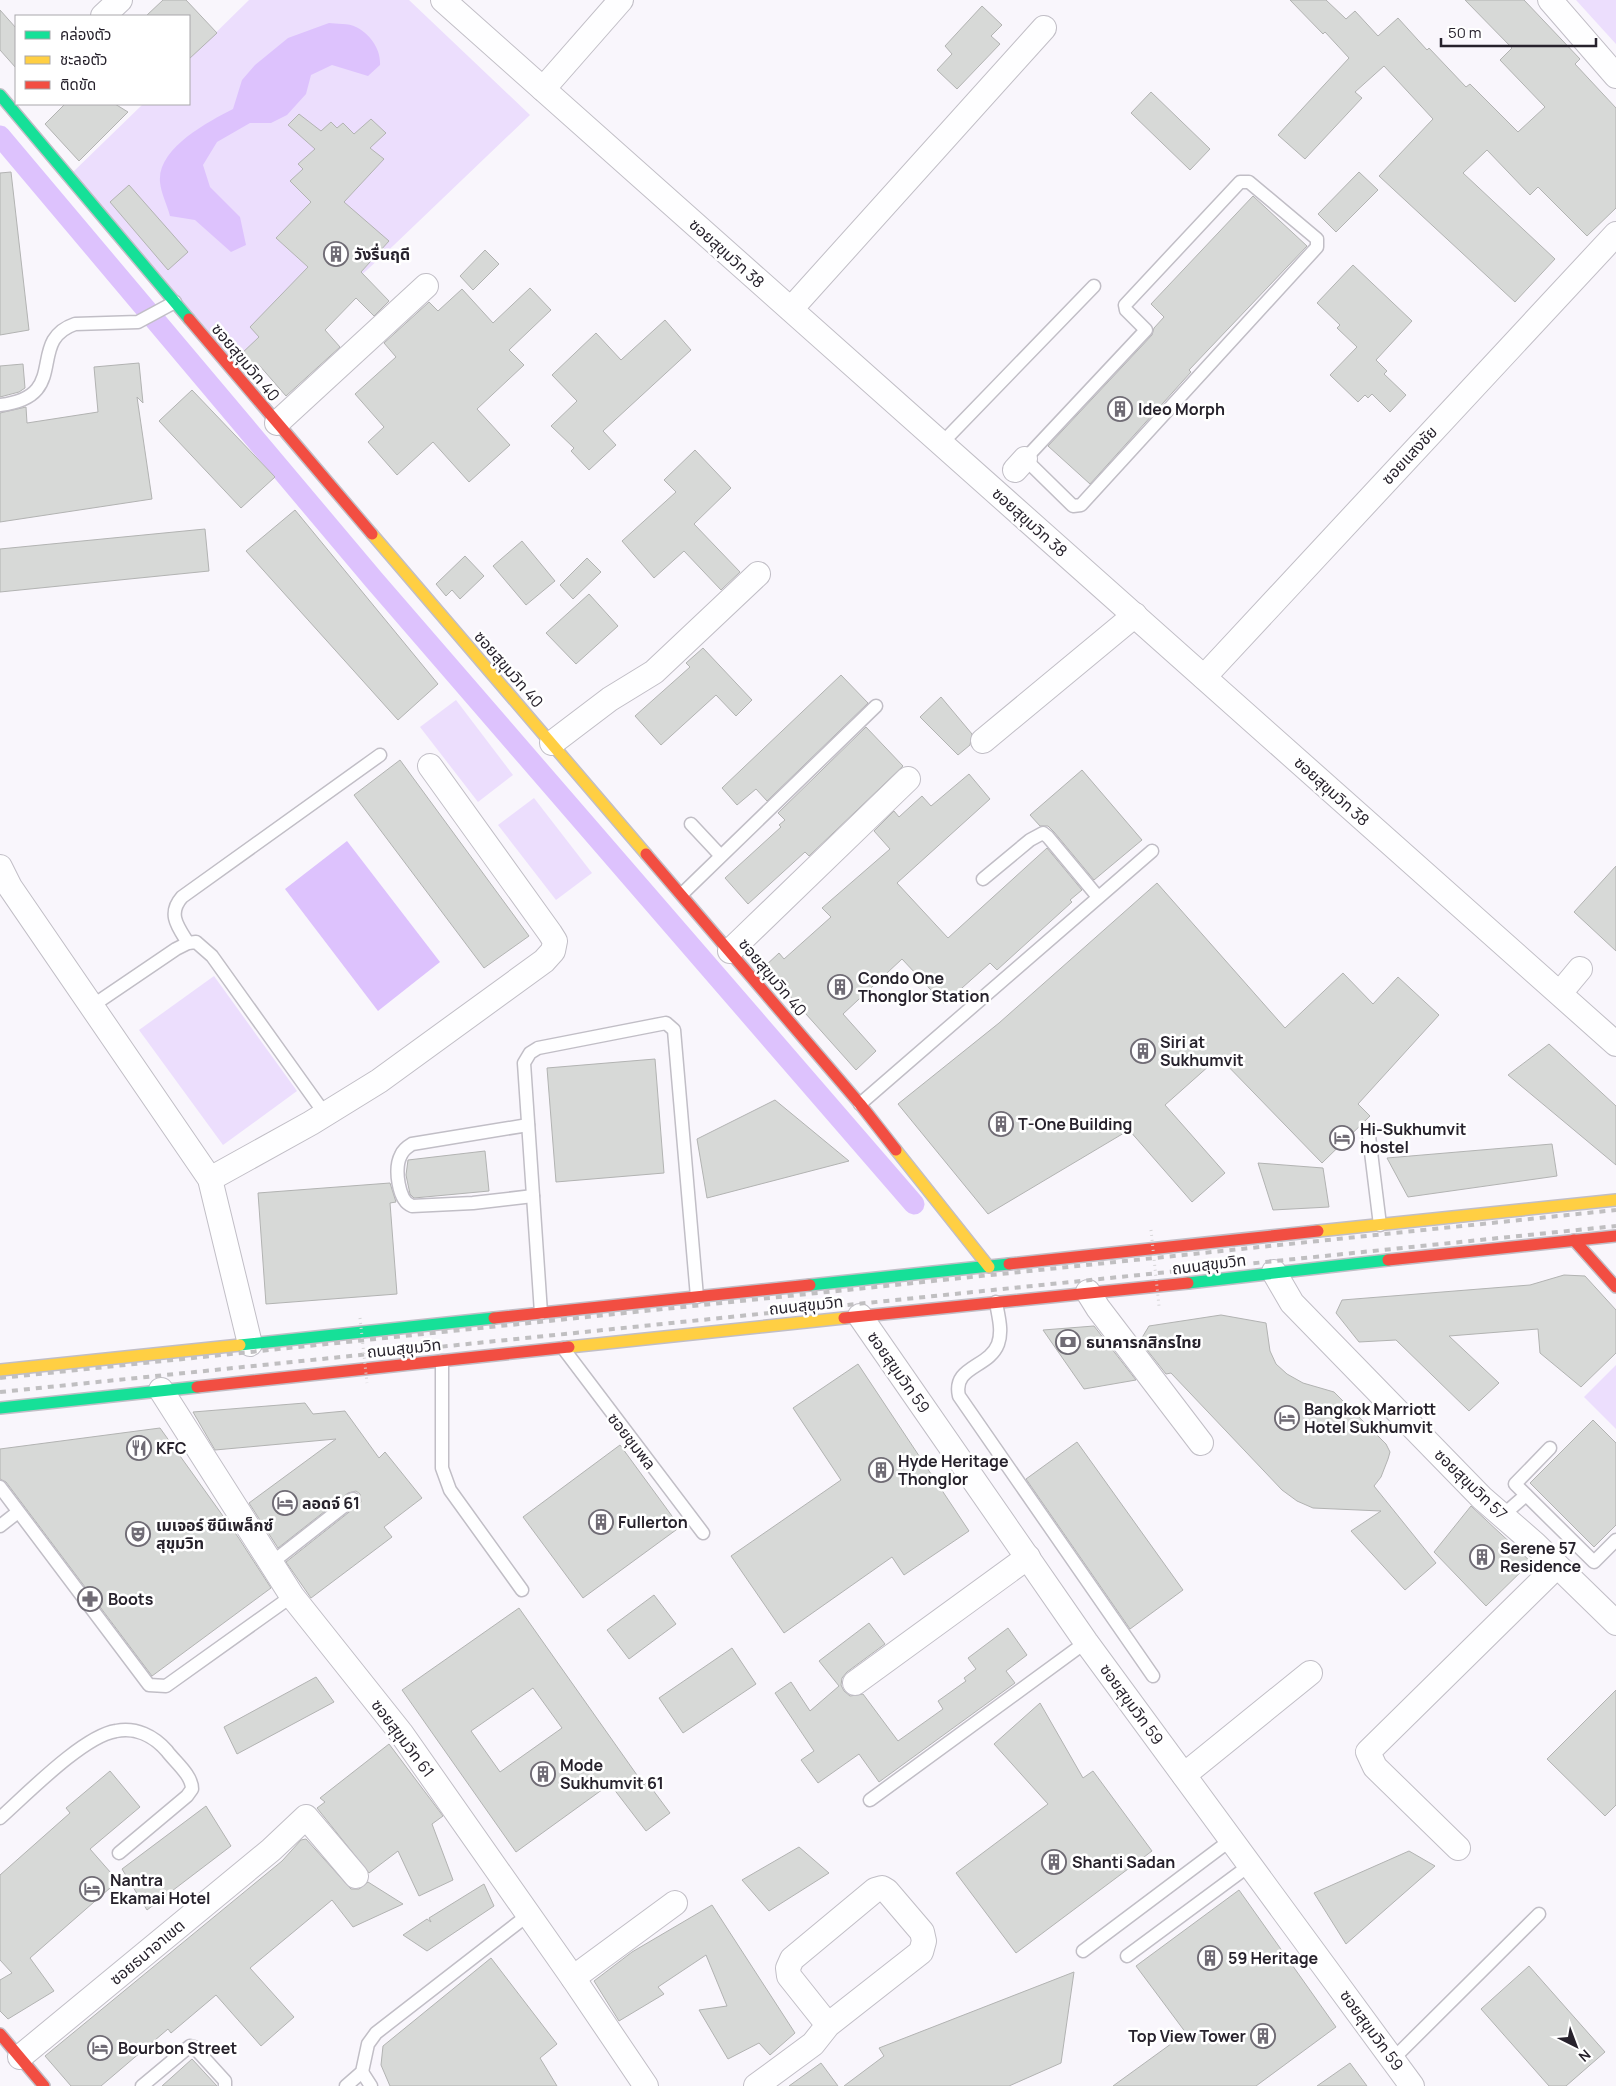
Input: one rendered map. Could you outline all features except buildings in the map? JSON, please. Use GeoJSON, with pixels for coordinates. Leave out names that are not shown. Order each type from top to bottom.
{"type":"FeatureCollection","features":[{"type":"Feature","properties":{"kind":"main road","name":"ซอยสุขุมวิท 40"},"geometry":{"type":"LineString","coordinates":[[8,100],[174,303],[860,1104],[990,1272]]}},
{"type":"Feature","properties":{"kind":"main road","name":"ถนนสุขุมวิท"},"geometry":{"type":"LineString","coordinates":[[0,1370],[157,1358],[250,1344],[540,1313],[697,1297],[990,1272],[1380,1225],[1567,1210],[1612,1204]]}},
{"type":"Feature","properties":{"kind":"main road","name":"ถนนสุขุมวิท"},"geometry":{"type":"LineString","coordinates":[[0,1408],[160,1386],[366,1369],[860,1316],[995,1297],[1146,1288],[1573,1236],[1614,1235]]}},
{"type":"Feature","properties":{"kind":"main road"},"geometry":{"type":"LineString","coordinates":[[1573,1236],[1616,1287]]}},
{"type":"Feature","properties":{"kind":"main road"},"geometry":{"type":"LineString","coordinates":[[0,2034],[44,2086]]}},
{"type":"Feature","properties":{"kind":"street"},"geometry":{"type":"LineString","coordinates":[[104,15],[120,0]]}},
{"type":"Feature","properties":{"kind":"street","name":"ซอยสุขุมวิท 38"},"geometry":{"type":"LineString","coordinates":[[443,0],[942,443],[1008,476],[1134,615],[1560,994],[1613,1036]]}},
{"type":"Feature","properties":{"kind":"street"},"geometry":{"type":"LineString","coordinates":[[543,89],[621,0]]}},
{"type":"Feature","properties":{"kind":"street"},"geometry":{"type":"LineString","coordinates":[[1550,0],[1616,76]]}},
{"type":"Feature","properties":{"kind":"street"},"geometry":{"type":"LineString","coordinates":[[791,309],[1044,28]]}},
{"type":"Feature","properties":{"kind":"street","name":"ซอยแสงชัย"},"geometry":{"type":"LineString","coordinates":[[1204,677],[1616,234]]}},
{"type":"Feature","properties":{"kind":"street"},"geometry":{"type":"LineString","coordinates":[[277,424],[426,286]]}},
{"type":"Feature","properties":{"kind":"street"},"geometry":{"type":"LineString","coordinates":[[552,743],[610,699],[654,672],[758,574]]}},
{"type":"Feature","properties":{"kind":"street"},"geometry":{"type":"LineString","coordinates":[[983,741],[1134,615]]}},
{"type":"Feature","properties":{"kind":"street"},"geometry":{"type":"LineString","coordinates":[[210,1179],[379,1081],[544,961],[549,957],[555,946],[550,933],[430,766]]}},
{"type":"Feature","properties":{"kind":"street"},"geometry":{"type":"LineString","coordinates":[[730,951],[908,779]]}},
{"type":"Feature","properties":{"kind":"street"},"geometry":{"type":"LineString","coordinates":[[0,867],[10,887],[210,1179],[250,1344]]}},
{"type":"Feature","properties":{"kind":"street"},"geometry":{"type":"LineString","coordinates":[[1560,994],[1580,969]]}},
{"type":"Feature","properties":{"kind":"street","name":"ซอยสุขุมวิท 57"},"geometry":{"type":"LineString","coordinates":[[1274,1272],[1292,1303],[1482,1498],[1557,1566],[1616,1624]]}},
{"type":"Feature","properties":{"kind":"street"},"geometry":{"type":"LineString","coordinates":[[1088,1292],[1200,1443]]}},
{"type":"Feature","properties":{"kind":"street","name":"ซอยสุขุมวิท 59"},"geometry":{"type":"LineString","coordinates":[[860,1316],[1086,1642],[1412,2086]]}},
{"type":"Feature","properties":{"kind":"street","name":"ซอยสุขุมวิท 61"},"geometry":{"type":"LineString","coordinates":[[160,1386],[263,1557],[401,1733],[573,1978],[646,2086]]}},
{"type":"Feature","properties":{"kind":"street"},"geometry":{"type":"LineString","coordinates":[[855,1683],[1028,1557]]}},
{"type":"Feature","properties":{"kind":"street"},"geometry":{"type":"LineString","coordinates":[[1458,1848],[1375,1767],[1368,1752],[1557,1566]]}},
{"type":"Feature","properties":{"kind":"street"},"geometry":{"type":"LineString","coordinates":[[1184,1775],[1310,1673]]}},
{"type":"Feature","properties":{"kind":"street","name":"ซอยธนาอาเขต"},"geometry":{"type":"LineString","coordinates":[[20,2057],[271,1850],[306,1818],[356,1876]]}},
{"type":"Feature","properties":{"kind":"street"},"geometry":{"type":"LineString","coordinates":[[756,2086],[813,2044],[828,2025],[921,1952],[924,1941],[922,1932],[887,1891],[882,1888],[875,1890],[792,1959],[788,1968],[789,1976],[828,2025]]}},
{"type":"Feature","properties":{"kind":"street"},"geometry":{"type":"LineString","coordinates":[[573,1978],[675,1903]]}},
{"type":"Feature","properties":{"kind":"lane"},"geometry":{"type":"LineString","coordinates":[[1240,182],[1250,182],[1317,239],[1317,247],[1081,505],[1073,506],[1008,476],[1146,330],[1126,310],[1125,305],[1240,182]]}},
{"type":"Feature","properties":{"kind":"lane"},"geometry":{"type":"LineString","coordinates":[[942,443],[1094,286]]}},
{"type":"Feature","properties":{"kind":"lane"},"geometry":{"type":"LineString","coordinates":[[0,405],[14,403],[38,390],[45,377],[46,358],[49,348],[66,327],[75,324],[138,322],[174,303]]}},
{"type":"Feature","properties":{"kind":"lane"},"geometry":{"type":"LineString","coordinates":[[682,894],[720,855],[876,706]]}},
{"type":"Feature","properties":{"kind":"lane"},"geometry":{"type":"LineString","coordinates":[[188,943],[173,916],[175,905],[182,898],[380,755]]}},
{"type":"Feature","properties":{"kind":"lane"},"geometry":{"type":"LineString","coordinates":[[691,824],[720,855]]}},
{"type":"Feature","properties":{"kind":"lane"},"geometry":{"type":"LineString","coordinates":[[982,879],[1030,840],[1043,833],[1098,897]]}},
{"type":"Feature","properties":{"kind":"lane"},"geometry":{"type":"LineString","coordinates":[[860,1104],[1152,850]]}},
{"type":"Feature","properties":{"kind":"lane"},"geometry":{"type":"LineString","coordinates":[[92,1006],[165,956],[188,943],[196,942],[212,956],[325,1114]]}},
{"type":"Feature","properties":{"kind":"lane"},"geometry":{"type":"LineString","coordinates":[[540,1313],[524,1063],[530,1053],[538,1048],[666,1023],[674,1030],[697,1297]]}},
{"type":"Feature","properties":{"kind":"lane"},"geometry":{"type":"LineString","coordinates":[[528,1125],[412,1144],[404,1149],[399,1157],[398,1170],[401,1193],[407,1204],[412,1206],[473,1203],[533,1196]]}},
{"type":"Feature","properties":{"kind":"lane"},"geometry":{"type":"LineString","coordinates":[[1369,1136],[1380,1225]]}},
{"type":"Feature","properties":{"kind":"lane"},"geometry":{"type":"LineString","coordinates":[[995,1297],[1001,1330],[998,1343],[990,1358],[959,1378],[957,1387],[959,1396],[1153,1676]]}},
{"type":"Feature","properties":{"kind":"lane","name":"ซอยชุมพล"},"geometry":{"type":"LineString","coordinates":[[563,1348],[703,1533]]}},
{"type":"Feature","properties":{"kind":"lane"},"geometry":{"type":"LineString","coordinates":[[442,1360],[442,1468],[450,1490],[522,1590]]}},
{"type":"Feature","properties":{"kind":"lane"},"geometry":{"type":"LineString","coordinates":[[1550,1448],[1515,1484],[1594,1562],[1616,1540]]}},
{"type":"Feature","properties":{"kind":"lane"},"geometry":{"type":"LineString","coordinates":[[0,1486],[4,1504],[18,1512],[149,1685],[166,1686],[292,1596]]}},
{"type":"Feature","properties":{"kind":"lane"},"geometry":{"type":"LineString","coordinates":[[1502,1516],[1526,1495]]}},
{"type":"Feature","properties":{"kind":"lane"},"geometry":{"type":"LineString","coordinates":[[263,1557],[353,1499]]}},
{"type":"Feature","properties":{"kind":"lane"},"geometry":{"type":"LineString","coordinates":[[0,1526],[18,1512]]}},
{"type":"Feature","properties":{"kind":"lane"},"geometry":{"type":"LineString","coordinates":[[870,1800],[1086,1642]]}},
{"type":"Feature","properties":{"kind":"lane"},"geometry":{"type":"LineString","coordinates":[[0,1818],[82,1748],[115,1731],[140,1732],[159,1742],[190,1779],[192,1789],[187,1796],[119,1853]]}},
{"type":"Feature","properties":{"kind":"lane"},"geometry":{"type":"LineString","coordinates":[[1082,1951],[1232,1839]]}},
{"type":"Feature","properties":{"kind":"lane"},"geometry":{"type":"LineString","coordinates":[[1127,1956],[1250,1864]]}},
{"type":"Feature","properties":{"kind":"lane"},"geometry":{"type":"LineString","coordinates":[[1393,2059],[1539,1914]]}},
{"type":"Feature","properties":{"kind":"lane"},"geometry":{"type":"LineString","coordinates":[[346,2086],[362,2072],[368,2044],[376,2033],[528,1915]]}},
{"type":"Feature","properties":{"kind":"lane"},"geometry":{"type":"LineString","coordinates":[[142,2086],[190,2046],[194,2047],[225,2081],[225,2086]]}},
{"type":"Feature","properties":{"kind":"lane"},"geometry":{"type":"LineString","coordinates":[[362,2072],[371,2086]]}},
{"type":"Feature","properties":{"kind":"path"},"geometry":{"type":"LineString","coordinates":[[1151,1230],[1159,1306]]}},
{"type":"Feature","properties":{"kind":"path"},"geometry":{"type":"LineString","coordinates":[[360,1318],[367,1383]]}},
{"type":"Feature","properties":{"kind":"shaded area"},"geometry":{"type":"Polygon","coordinates":[[[249,0],[409,0],[530,115],[394,245],[249,379],[73,172],[142,105],[190,105],[190,58],[249,0]]]}},
{"type":"Feature","properties":{"kind":"shaded area"},"geometry":{"type":"Polygon","coordinates":[[[1576,0],[1616,0],[1616,44],[1576,0]]]}},
{"type":"Feature","properties":{"kind":"shaded area"},"geometry":{"type":"Polygon","coordinates":[[[329,23],[353,26],[366,34],[377,48],[380,65],[368,76],[332,65],[311,75],[306,94],[287,115],[271,123],[250,123],[217,142],[203,165],[210,187],[240,217],[246,245],[231,252],[195,220],[170,216],[160,182],[161,170],[175,147],[198,129],[233,109],[242,80],[255,65],[288,38],[329,23]]]}},
{"type":"Feature","properties":{"kind":"shaded area"},"geometry":{"type":"Polygon","coordinates":[[[456,700],[513,775],[478,802],[420,727],[456,700]]]}},
{"type":"Feature","properties":{"kind":"shaded area"},"geometry":{"type":"Polygon","coordinates":[[[534,798],[592,873],[556,900],[498,825],[534,798]]]}},
{"type":"Feature","properties":{"kind":"shaded area"},"geometry":{"type":"Polygon","coordinates":[[[347,841],[440,962],[378,1011],[285,889],[347,841]]]}},
{"type":"Feature","properties":{"kind":"shaded area"},"geometry":{"type":"Polygon","coordinates":[[[214,976],[297,1091],[223,1145],[139,1030],[214,976]]]}},
{"type":"Feature","properties":{"kind":"shaded area"},"geometry":{"type":"Polygon","coordinates":[[[1616,1365],[1616,1429],[1584,1397],[1616,1365]]]}},
{"type":"Feature","properties":{"kind":"waterway"},"geometry":{"type":"LineString","coordinates":[[0,136],[374,580],[914,1204]]}},
{"type":"Feature","properties":{"kind":"railway"},"geometry":{"type":"LineString","coordinates":[[0,1378],[1616,1210]]}},
{"type":"Feature","properties":{"kind":"railway"},"geometry":{"type":"LineString","coordinates":[[0,1392],[1616,1226]]}},
{"type":"Feature","properties":{"kind":"traffic: fast"},"geometry":{"type":"LineString","coordinates":[[0,95],[189,319]]}},
{"type":"Feature","properties":{"kind":"traffic: fast"},"geometry":{"type":"LineString","coordinates":[[1188,1283],[1388,1260]]}},
{"type":"Feature","properties":{"kind":"traffic: fast"},"geometry":{"type":"LineString","coordinates":[[810,1285],[1009,1264]]}},
{"type":"Feature","properties":{"kind":"traffic: fast"},"geometry":{"type":"LineString","coordinates":[[240,1345],[494,1318]]}},
{"type":"Feature","properties":{"kind":"traffic: fast"},"geometry":{"type":"LineString","coordinates":[[0,1408],[197,1387]]}},
{"type":"Feature","properties":{"kind":"traffic: slow"},"geometry":{"type":"LineString","coordinates":[[372,534],[646,854]]}},
{"type":"Feature","properties":{"kind":"traffic: slow"},"geometry":{"type":"LineString","coordinates":[[896,1150],[989,1267]]}},
{"type":"Feature","properties":{"kind":"traffic: slow"},"geometry":{"type":"LineString","coordinates":[[1318,1231],[1616,1200]]}},
{"type":"Feature","properties":{"kind":"traffic: slow"},"geometry":{"type":"LineString","coordinates":[[569,1347],[844,1318]]}},
{"type":"Feature","properties":{"kind":"traffic: slow"},"geometry":{"type":"LineString","coordinates":[[0,1370],[240,1345]]}},
{"type":"Feature","properties":{"kind":"traffic: jam"},"geometry":{"type":"LineString","coordinates":[[189,319],[372,534]]}},
{"type":"Feature","properties":{"kind":"traffic: jam"},"geometry":{"type":"LineString","coordinates":[[646,854],[860,1104],[896,1150]]}},
{"type":"Feature","properties":{"kind":"traffic: jam"},"geometry":{"type":"LineString","coordinates":[[1009,1264],[1318,1231]]}},
{"type":"Feature","properties":{"kind":"traffic: jam"},"geometry":{"type":"LineString","coordinates":[[1388,1260],[1616,1236]]}},
{"type":"Feature","properties":{"kind":"traffic: jam"},"geometry":{"type":"LineString","coordinates":[[1574,1240],[1616,1287]]}},
{"type":"Feature","properties":{"kind":"traffic: jam"},"geometry":{"type":"LineString","coordinates":[[844,1318],[1188,1283]]}},
{"type":"Feature","properties":{"kind":"traffic: jam"},"geometry":{"type":"LineString","coordinates":[[494,1318],[810,1285]]}},
{"type":"Feature","properties":{"kind":"traffic: jam"},"geometry":{"type":"LineString","coordinates":[[197,1387],[569,1347]]}},
{"type":"Feature","properties":{"kind":"traffic: jam"},"geometry":{"type":"LineString","coordinates":[[0,2034],[44,2086]]}},
{"type":"Feature","properties":{"kind":"place","name":"วังรื่นฤดี"},"geometry":{"type":"Point","coordinates":[336,254]}},
{"type":"Feature","properties":{"kind":"place","name":"Ideo Morph"},"geometry":{"type":"Point","coordinates":[1120,409]}},
{"type":"Feature","properties":{"kind":"place","name":"Condo One Thonglor Station"},"geometry":{"type":"Point","coordinates":[840,987]}},
{"type":"Feature","properties":{"kind":"place","name":"Siri at Sukhumvit"},"geometry":{"type":"Point","coordinates":[1143,1051]}},
{"type":"Feature","properties":{"kind":"place","name":"T-One Building"},"geometry":{"type":"Point","coordinates":[1001,1124]}},
{"type":"Feature","properties":{"kind":"place","name":"Hi-Sukhumvit hostel"},"geometry":{"type":"Point","coordinates":[1342,1138]}},
{"type":"Feature","properties":{"kind":"place","name":"ธนาคารกสิกรไทย"},"geometry":{"type":"Point","coordinates":[1068,1342]}},
{"type":"Feature","properties":{"kind":"place","name":"Bangkok Marriott Hotel Sukhumvit"},"geometry":{"type":"Point","coordinates":[1287,1418]}},
{"type":"Feature","properties":{"kind":"place","name":"KFC"},"geometry":{"type":"Point","coordinates":[139,1448]}},
{"type":"Feature","properties":{"kind":"place","name":"Hyde Heritage Thonglor"},"geometry":{"type":"Point","coordinates":[881,1470]}},
{"type":"Feature","properties":{"kind":"place","name":"ลอดจ์ 61"},"geometry":{"type":"Point","coordinates":[285,1503]}},
{"type":"Feature","properties":{"kind":"place","name":"Fullerton"},"geometry":{"type":"Point","coordinates":[601,1522]}},
{"type":"Feature","properties":{"kind":"place","name":"เมเจอร์ ซีนีเพล็กซ์ สุขุมวิท"},"geometry":{"type":"Point","coordinates":[138,1534]}},
{"type":"Feature","properties":{"kind":"place","name":"Serene 57 Residence"},"geometry":{"type":"Point","coordinates":[1482,1557]}},
{"type":"Feature","properties":{"kind":"place","name":"Boots"},"geometry":{"type":"Point","coordinates":[90,1599]}},
{"type":"Feature","properties":{"kind":"place","name":"Mode Sukhumvit 61"},"geometry":{"type":"Point","coordinates":[543,1774]}},
{"type":"Feature","properties":{"kind":"place","name":"Shanti Sadan"},"geometry":{"type":"Point","coordinates":[1054,1862]}},
{"type":"Feature","properties":{"kind":"place","name":"Nantra Ekamai Hotel"},"geometry":{"type":"Point","coordinates":[92,1889]}},
{"type":"Feature","properties":{"kind":"place","name":"59 Heritage"},"geometry":{"type":"Point","coordinates":[1210,1958]}},
{"type":"Feature","properties":{"kind":"place","name":"Top View Tower"},"geometry":{"type":"Point","coordinates":[1263,2036]}},
{"type":"Feature","properties":{"kind":"place","name":"Bourbon Street"},"geometry":{"type":"Point","coordinates":[100,2048]}}]}
